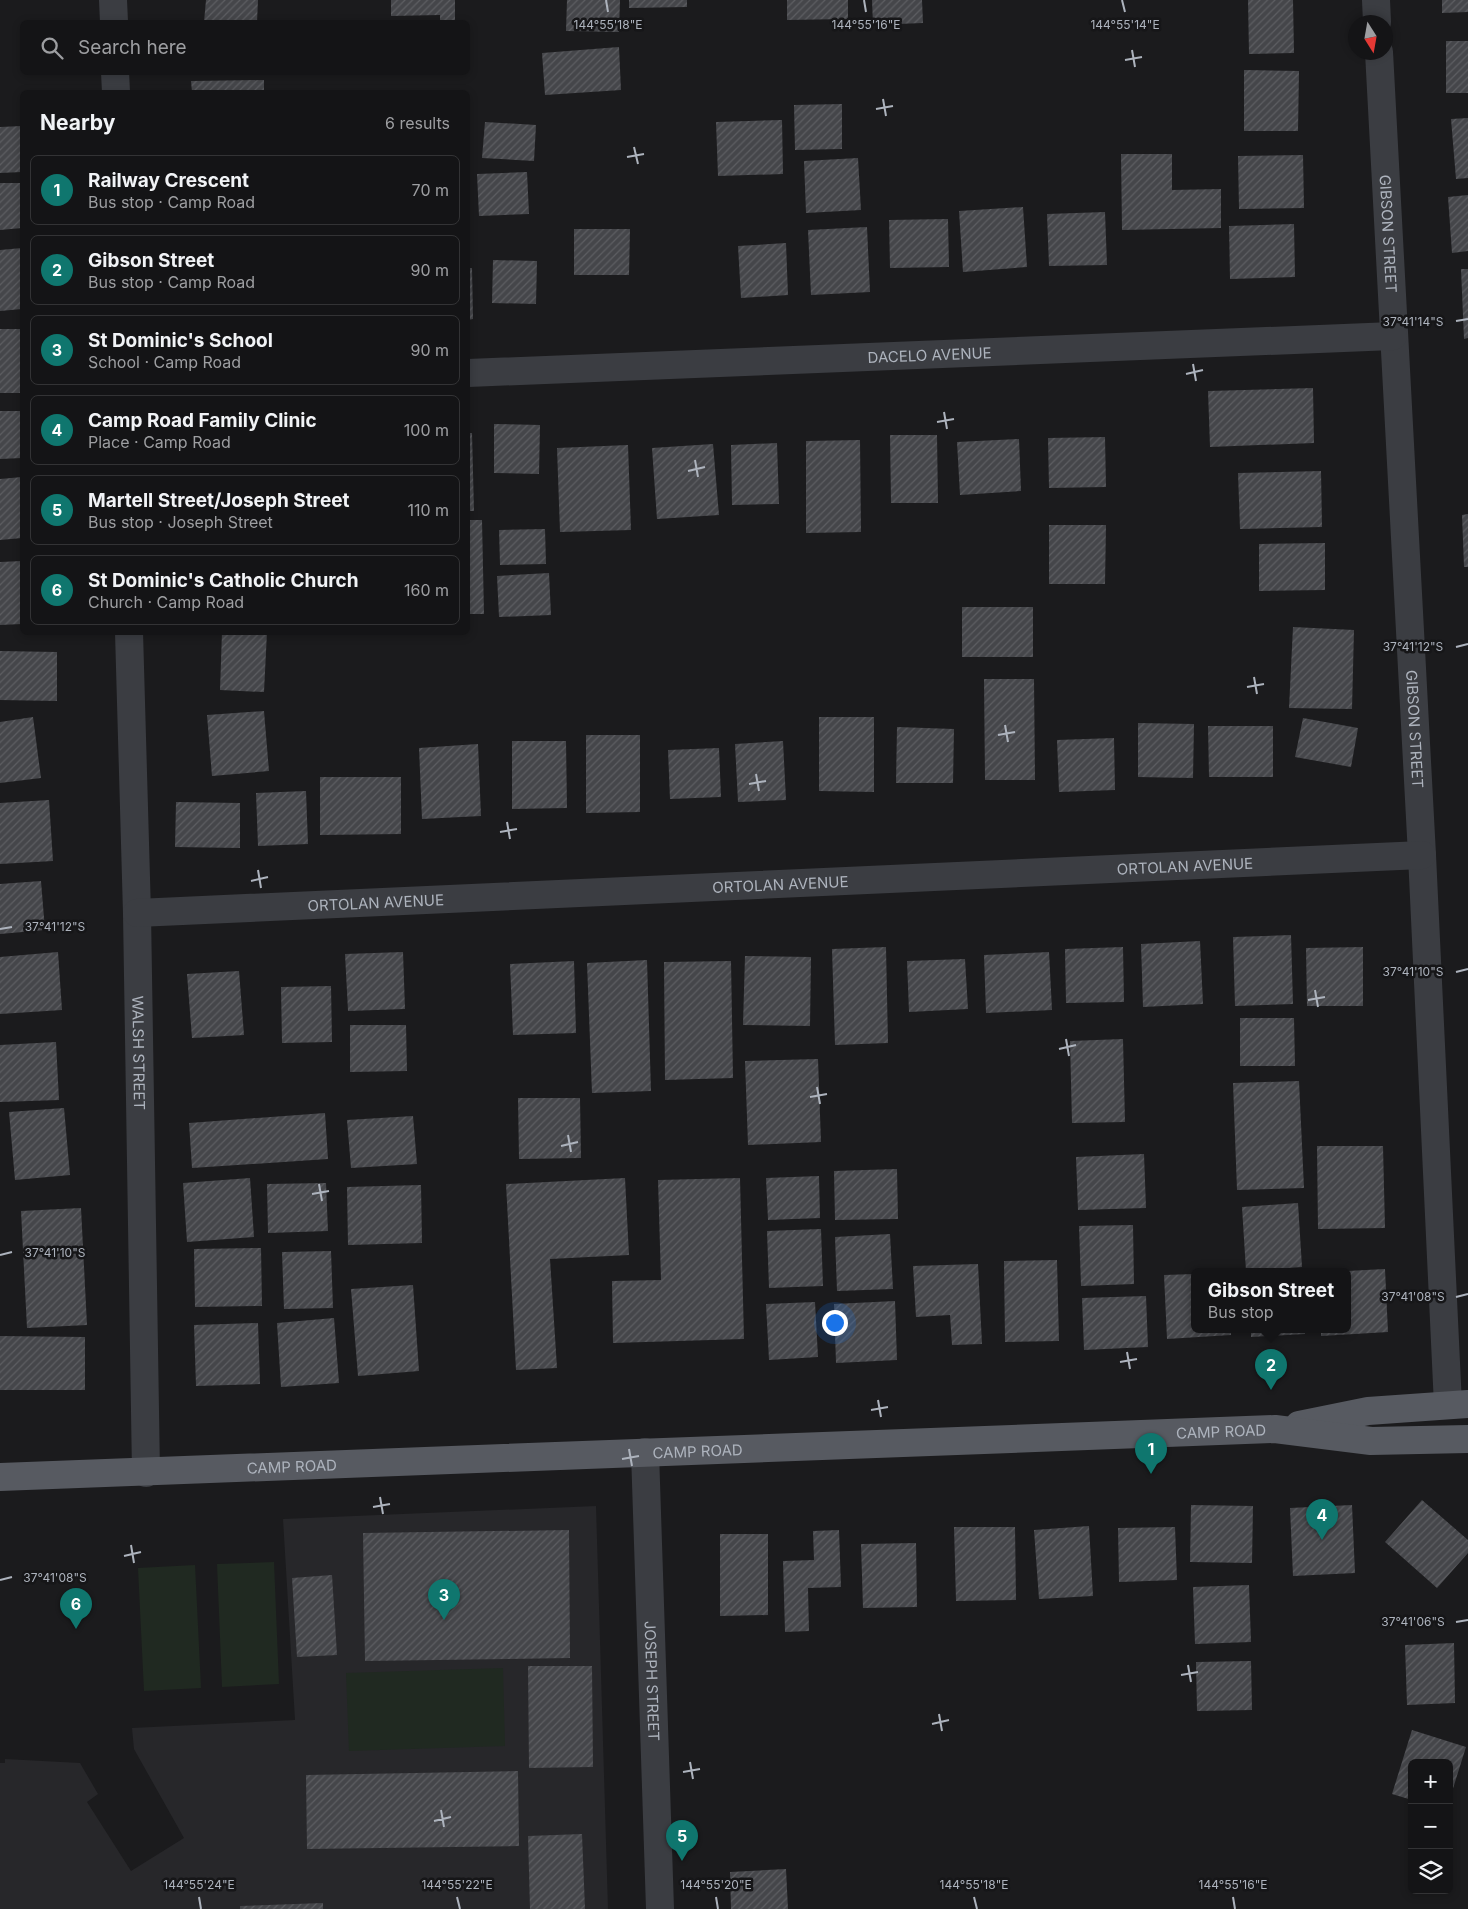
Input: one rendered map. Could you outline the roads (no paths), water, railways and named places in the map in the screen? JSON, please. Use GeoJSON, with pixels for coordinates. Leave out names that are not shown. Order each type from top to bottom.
{"type":"FeatureCollection","features":[{"type":"Feature","properties":{"kind":"main road","name":"CAMP ROAD"},"geometry":{"type":"LineString","coordinates":[[0,1477],[1275,1429],[1368,1411],[1458,1404]]}},
{"type":"Feature","properties":{"kind":"main road","name":"CAMP ROAD"},"geometry":{"type":"LineString","coordinates":[[1275,1429],[1371,1441],[1464,1441]]}},
{"type":"Feature","properties":{"kind":"street"},"geometry":{"type":"LineString","coordinates":[[113,0],[114,20]]}},
{"type":"Feature","properties":{"kind":"street"},"geometry":{"type":"LineString","coordinates":[[1376,0],[1377,15]]}},
{"type":"Feature","properties":{"kind":"street","name":"GIBSON STREET"},"geometry":{"type":"LineString","coordinates":[[1379,60],[1422,855],[1458,1404]]}},
{"type":"Feature","properties":{"kind":"street"},"geometry":{"type":"LineString","coordinates":[[115,75],[116,90]]}},
{"type":"Feature","properties":{"kind":"street","name":"DACELO AVENUE"},"geometry":{"type":"LineString","coordinates":[[470,373],[1393,336]]}},
{"type":"Feature","properties":{"kind":"street","name":"WALSH STREET"},"geometry":{"type":"LineString","coordinates":[[129,635],[137,913],[146,1473]]}},
{"type":"Feature","properties":{"kind":"street","name":"ORTOLAN AVENUE"},"geometry":{"type":"LineString","coordinates":[[137,913],[1422,855]]}},
{"type":"Feature","properties":{"kind":"street","name":"JOSEPH STREET"},"geometry":{"type":"LineString","coordinates":[[644,1452],[660,1909]]}},
{"type":"Feature","properties":{"kind":"place","name":"Gibson Street"},"geometry":{"type":"Point","coordinates":[1271,1390]}},
{"type":"Feature","properties":{"kind":"place","name":"Railway Crescent"},"geometry":{"type":"Point","coordinates":[1151,1474]}},
{"type":"Feature","properties":{"kind":"place","name":"Camp Road Family Clinic"},"geometry":{"type":"Point","coordinates":[1322,1540]}},
{"type":"Feature","properties":{"kind":"place","name":"St Dominic's School"},"geometry":{"type":"Point","coordinates":[444,1620]}},
{"type":"Feature","properties":{"kind":"place","name":"St Dominic's Catholic Church"},"geometry":{"type":"Point","coordinates":[76,1629]}},
{"type":"Feature","properties":{"kind":"place","name":"Martell Street/Joseph Street"},"geometry":{"type":"Point","coordinates":[682,1861]}}]}
